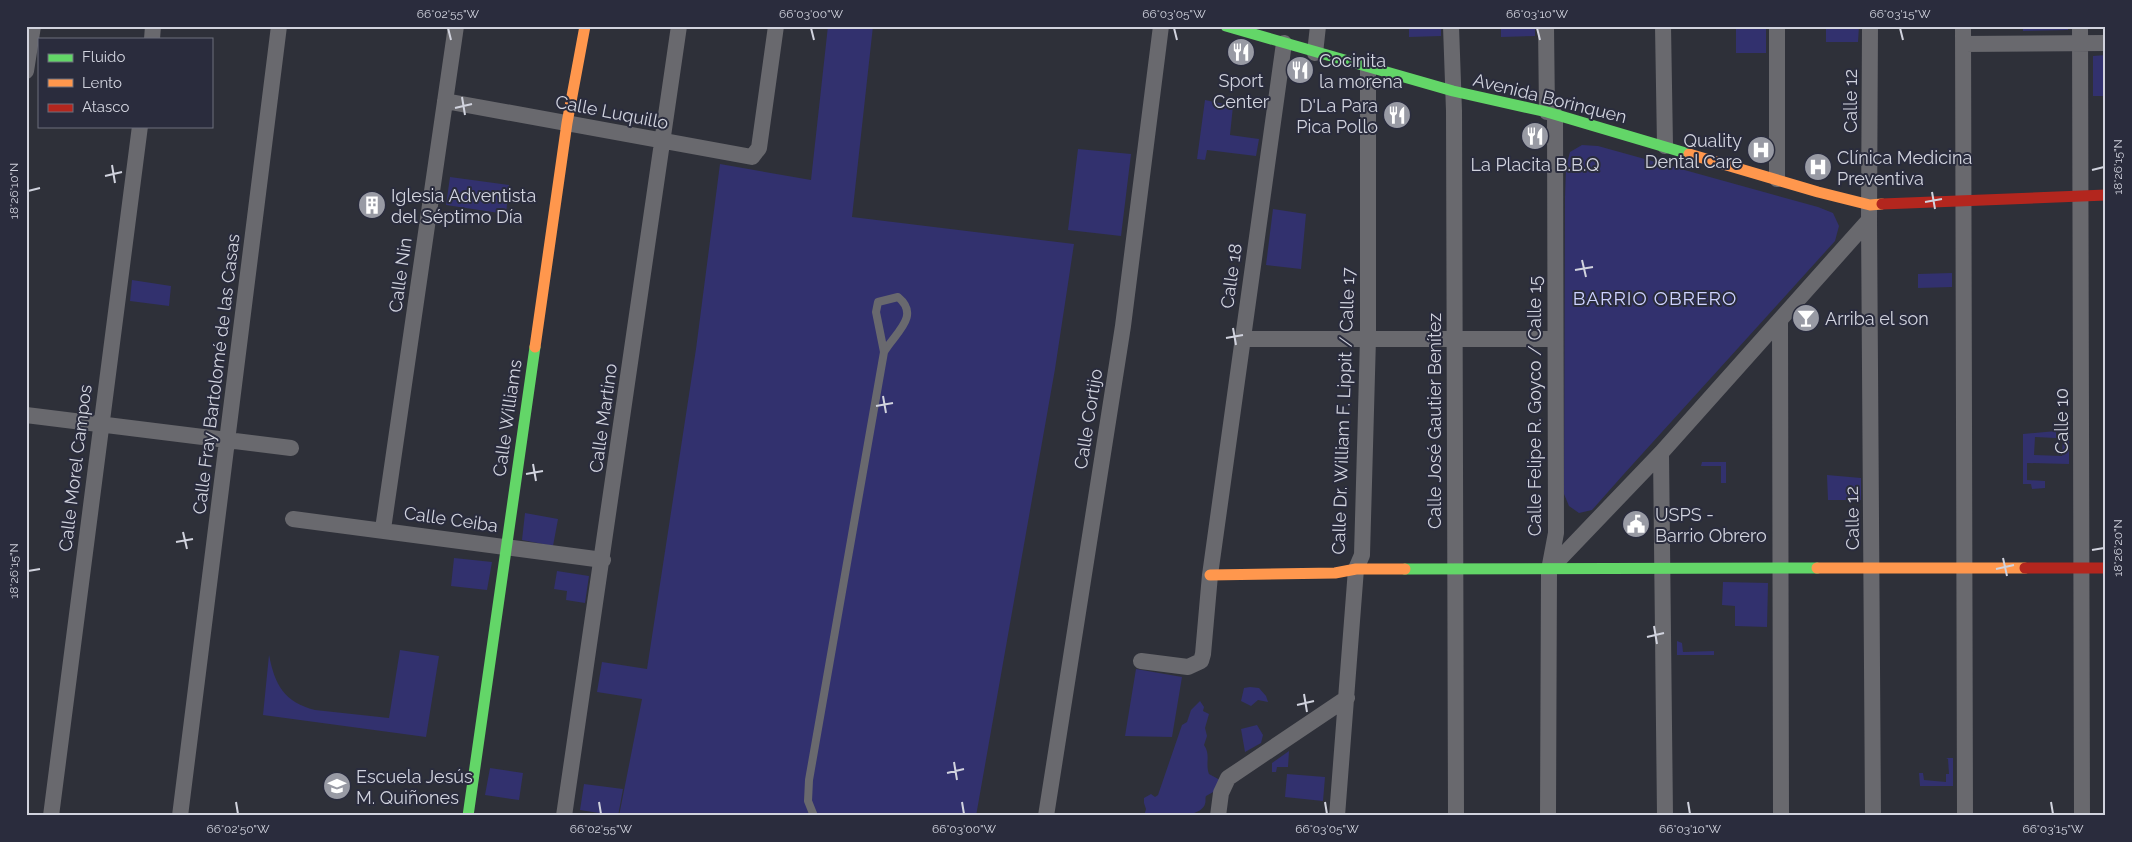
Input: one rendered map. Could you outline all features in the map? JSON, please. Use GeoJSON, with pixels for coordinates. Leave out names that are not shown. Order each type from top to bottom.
{"type":"FeatureCollection","features":[{"type":"Feature","properties":{"kind":"street"},"geometry":{"type":"LineString","coordinates":[[26,71],[33,26]]}},
{"type":"Feature","properties":{"kind":"street","name":"Calle Fray Bartolomé de las Casas"},"geometry":{"type":"LineString","coordinates":[[180,816],[279,26]]}},
{"type":"Feature","properties":{"kind":"street","name":"Calle Nin"},"geometry":{"type":"LineString","coordinates":[[383,529],[456,26]]}},
{"type":"Feature","properties":{"kind":"street","name":"Calle Williams"},"geometry":{"type":"LineString","coordinates":[[468,816],[568,123],[585,26]]}},
{"type":"Feature","properties":{"kind":"street","name":"Calle Martino"},"geometry":{"type":"LineString","coordinates":[[564,816],[603,560],[679,26]]}},
{"type":"Feature","properties":{"kind":"street","name":"Calle Luquillo"},"geometry":{"type":"LineString","coordinates":[[445,101],[750,158],[757,154],[760,141],[776,26]]}},
{"type":"Feature","properties":{"kind":"street","name":"Calle Cortijo"},"geometry":{"type":"LineString","coordinates":[[1046,816],[1123,326],[1161,26]]}},
{"type":"Feature","properties":{"kind":"street","name":"Avenida Borinquen"},"geometry":{"type":"LineString","coordinates":[[1226,26],[1453,91],[1551,113],[1777,179],[1870,212],[1963,201],[2106,195]]}},
{"type":"Feature","properties":{"kind":"street"},"geometry":{"type":"LineString","coordinates":[[1315,53],[1318,26]]}},
{"type":"Feature","properties":{"kind":"street","name":"Calle José Gautier Benítez"},"geometry":{"type":"LineString","coordinates":[[1451,26],[1453,91],[1456,816]]}},
{"type":"Feature","properties":{"kind":"street","name":"Calle Felipe R. Goyco / Calle 15"},"geometry":{"type":"LineString","coordinates":[[1546,26],[1551,113],[1556,533],[1549,570],[1548,816]]}},
{"type":"Feature","properties":{"kind":"street"},"geometry":{"type":"LineString","coordinates":[[1663,26],[1665,146]]}},
{"type":"Feature","properties":{"kind":"street"},"geometry":{"type":"LineString","coordinates":[[1777,26],[1777,179]]}},
{"type":"Feature","properties":{"kind":"street","name":"Calle 12"},"geometry":{"type":"LineString","coordinates":[[1870,26],[1873,816]]}},
{"type":"Feature","properties":{"kind":"street"},"geometry":{"type":"LineString","coordinates":[[1963,26],[1966,568],[1965,816]]}},
{"type":"Feature","properties":{"kind":"street","name":"Calle 10"},"geometry":{"type":"LineString","coordinates":[[2080,26],[2082,816]]}},
{"type":"Feature","properties":{"kind":"street","name":"Calle 18"},"geometry":{"type":"LineString","coordinates":[[1141,661],[1188,667],[1200,661],[1203,654],[1210,574],[1284,43]]}},
{"type":"Feature","properties":{"kind":"street"},"geometry":{"type":"LineString","coordinates":[[1964,44],[2106,43]]}},
{"type":"Feature","properties":{"kind":"street","name":"Calle Dr. William F. Lippit / Calle 17"},"geometry":{"type":"LineString","coordinates":[[1338,816],[1356,569],[1362,555],[1368,338],[1368,68]]}},
{"type":"Feature","properties":{"kind":"street","name":"Calle Morel Campos"},"geometry":{"type":"LineString","coordinates":[[51,816],[140,128]]}},
{"type":"Feature","properties":{"kind":"street"},"geometry":{"type":"LineString","coordinates":[[1549,570],[1661,453],[1780,322],[1870,212]]}},
{"type":"Feature","properties":{"kind":"street"},"geometry":{"type":"LineString","coordinates":[[1780,322],[1781,816]]}},
{"type":"Feature","properties":{"kind":"street"},"geometry":{"type":"LineString","coordinates":[[1243,339],[1554,339]]}},
{"type":"Feature","properties":{"kind":"street"},"geometry":{"type":"LineString","coordinates":[[26,415],[291,448]]}},
{"type":"Feature","properties":{"kind":"street"},"geometry":{"type":"LineString","coordinates":[[1661,453],[1665,816]]}},
{"type":"Feature","properties":{"kind":"street","name":"Calle Ceiba"},"geometry":{"type":"LineString","coordinates":[[293,519],[383,529],[603,560]]}},
{"type":"Feature","properties":{"kind":"street"},"geometry":{"type":"LineString","coordinates":[[1210,574],[1335,573],[1356,569],[2106,568]]}},
{"type":"Feature","properties":{"kind":"street"},"geometry":{"type":"LineString","coordinates":[[1218,816],[1221,793],[1228,778],[1347,698]]}},
{"type":"Feature","properties":{"kind":"lane"},"geometry":{"type":"LineString","coordinates":[[814,816],[808,801],[809,780],[884,352],[876,312],[878,302],[898,297],[906,303],[907,315],[884,352]]}},
{"type":"Feature","properties":{"kind":"shaded area"},"geometry":{"type":"Polygon","coordinates":[[[828,26],[873,26],[852,217],[1074,244],[1055,369],[976,816],[619,816],[642,699],[597,692],[602,662],[647,669],[696,349],[720,164],[811,180],[828,26]]]}},
{"type":"Feature","properties":{"kind":"shaded area"},"geometry":{"type":"Polygon","coordinates":[[[1409,26],[1441,26],[1441,36],[1409,37],[1409,26]]]}},
{"type":"Feature","properties":{"kind":"shaded area"},"geometry":{"type":"Polygon","coordinates":[[[1501,26],[1535,26],[1535,36],[1501,37],[1501,26]]]}},
{"type":"Feature","properties":{"kind":"shaded area"},"geometry":{"type":"Polygon","coordinates":[[[1826,26],[1859,26],[1858,42],[1826,42],[1826,26]]]}},
{"type":"Feature","properties":{"kind":"shaded area"},"geometry":{"type":"Polygon","coordinates":[[[2023,26],[2068,26],[2068,30],[2023,31],[2023,26]]]}},
{"type":"Feature","properties":{"kind":"shaded area"},"geometry":{"type":"Polygon","coordinates":[[[1766,28],[1766,53],[1736,53],[1736,29],[1766,28]]]}},
{"type":"Feature","properties":{"kind":"shaded area"},"geometry":{"type":"Polygon","coordinates":[[[2106,55],[2106,96],[2093,96],[2093,56],[2106,55]]]}},
{"type":"Feature","properties":{"kind":"shaded area"},"geometry":{"type":"Polygon","coordinates":[[[1205,100],[1233,106],[1230,135],[1259,139],[1256,156],[1207,150],[1205,160],[1197,159],[1205,100]]]}},
{"type":"Feature","properties":{"kind":"shaded area"},"geometry":{"type":"Polygon","coordinates":[[[1582,145],[1598,146],[1818,207],[1833,213],[1839,226],[1835,241],[1592,510],[1579,513],[1569,506],[1564,494],[1565,197],[1566,167],[1570,152],[1582,145]]]}},
{"type":"Feature","properties":{"kind":"shaded area"},"geometry":{"type":"Polygon","coordinates":[[[1078,149],[1131,154],[1121,236],[1068,230],[1078,149]]]}},
{"type":"Feature","properties":{"kind":"shaded area"},"geometry":{"type":"Polygon","coordinates":[[[450,177],[509,185],[506,214],[446,205],[450,177]]]}},
{"type":"Feature","properties":{"kind":"shaded area"},"geometry":{"type":"Polygon","coordinates":[[[1273,209],[1306,214],[1301,269],[1266,265],[1273,209]]]}},
{"type":"Feature","properties":{"kind":"shaded area"},"geometry":{"type":"Polygon","coordinates":[[[1952,273],[1952,287],[1918,288],[1918,274],[1952,273]]]}},
{"type":"Feature","properties":{"kind":"shaded area"},"geometry":{"type":"Polygon","coordinates":[[[132,280],[171,286],[169,306],[130,301],[132,280]]]}},
{"type":"Feature","properties":{"kind":"shaded area"},"geometry":{"type":"Polygon","coordinates":[[[2056,431],[2056,438],[2035,437],[2034,455],[2062,456],[2063,436],[2069,436],[2069,464],[2027,463],[2027,480],[2045,481],[2045,488],[2032,489],[2031,484],[2023,484],[2023,434],[2056,431]]]}},
{"type":"Feature","properties":{"kind":"shaded area"},"geometry":{"type":"Polygon","coordinates":[[[1702,462],[1726,462],[1726,483],[1721,483],[1721,466],[1701,466],[1702,462]]]}},
{"type":"Feature","properties":{"kind":"shaded area"},"geometry":{"type":"Polygon","coordinates":[[[1827,475],[1861,478],[1861,500],[1828,500],[1827,475]]]}},
{"type":"Feature","properties":{"kind":"shaded area"},"geometry":{"type":"Polygon","coordinates":[[[525,513],[558,519],[553,546],[522,540],[525,513]]]}},
{"type":"Feature","properties":{"kind":"shaded area"},"geometry":{"type":"Polygon","coordinates":[[[454,558],[492,562],[487,590],[451,586],[454,558]]]}},
{"type":"Feature","properties":{"kind":"shaded area"},"geometry":{"type":"Polygon","coordinates":[[[557,571],[589,576],[585,603],[566,600],[567,591],[554,589],[557,571]]]}},
{"type":"Feature","properties":{"kind":"shaded area"},"geometry":{"type":"Polygon","coordinates":[[[1723,582],[1768,583],[1767,627],[1735,626],[1735,606],[1722,605],[1723,582]]]}},
{"type":"Feature","properties":{"kind":"shaded area"},"geometry":{"type":"Polygon","coordinates":[[[1677,641],[1682,643],[1683,652],[1714,651],[1714,655],[1677,655],[1677,641]]]}},
{"type":"Feature","properties":{"kind":"shaded area"},"geometry":{"type":"Polygon","coordinates":[[[400,650],[439,656],[426,737],[263,715],[269,655],[274,675],[283,691],[288,697],[304,707],[315,710],[389,718],[400,650]]]}},
{"type":"Feature","properties":{"kind":"shaded area"},"geometry":{"type":"Polygon","coordinates":[[[1136,669],[1182,677],[1172,737],[1125,736],[1136,669]]]}},
{"type":"Feature","properties":{"kind":"shaded area"},"geometry":{"type":"Polygon","coordinates":[[[1244,688],[1259,688],[1266,696],[1268,702],[1258,700],[1251,706],[1241,701],[1244,688]]]}},
{"type":"Feature","properties":{"kind":"shaded area"},"geometry":{"type":"Polygon","coordinates":[[[1200,701],[1204,707],[1203,711],[1209,714],[1205,728],[1207,736],[1204,745],[1207,752],[1209,774],[1220,780],[1215,791],[1206,796],[1202,809],[1195,813],[1178,816],[1144,816],[1146,809],[1144,798],[1151,794],[1155,797],[1158,795],[1182,725],[1187,722],[1191,710],[1200,701]]]}},
{"type":"Feature","properties":{"kind":"shaded area"},"geometry":{"type":"Polygon","coordinates":[[[1257,725],[1263,735],[1261,743],[1245,752],[1241,729],[1257,725]]]}},
{"type":"Feature","properties":{"kind":"shaded area"},"geometry":{"type":"Polygon","coordinates":[[[1289,751],[1288,767],[1277,767],[1276,772],[1272,772],[1272,763],[1289,751]]]}},
{"type":"Feature","properties":{"kind":"shaded area"},"geometry":{"type":"Polygon","coordinates":[[[1946,758],[1953,758],[1953,786],[1920,786],[1919,773],[1923,773],[1924,780],[1946,782],[1946,774],[1949,774],[1948,759],[1946,758]]]}},
{"type":"Feature","properties":{"kind":"shaded area"},"geometry":{"type":"Polygon","coordinates":[[[490,768],[523,773],[519,800],[485,795],[490,768]]]}},
{"type":"Feature","properties":{"kind":"shaded area"},"geometry":{"type":"Polygon","coordinates":[[[1287,774],[1325,777],[1323,801],[1285,797],[1287,774]]]}},
{"type":"Feature","properties":{"kind":"shaded area"},"geometry":{"type":"Polygon","coordinates":[[[584,784],[623,789],[618,816],[580,810],[584,784]]]}},
{"type":"Feature","properties":{"kind":"traffic: fast"},"geometry":{"type":"LineString","coordinates":[[1226,26],[1453,91],[1547,112],[1689,154]]}},
{"type":"Feature","properties":{"kind":"traffic: fast"},"geometry":{"type":"LineString","coordinates":[[468,816],[535,347]]}},
{"type":"Feature","properties":{"kind":"traffic: fast"},"geometry":{"type":"LineString","coordinates":[[1405,569],[1817,568]]}},
{"type":"Feature","properties":{"kind":"traffic: slow"},"geometry":{"type":"LineString","coordinates":[[535,347],[567,123],[585,26]]}},
{"type":"Feature","properties":{"kind":"traffic: slow"},"geometry":{"type":"LineString","coordinates":[[1689,154],[1818,192],[1870,205],[1882,204]]}},
{"type":"Feature","properties":{"kind":"traffic: slow"},"geometry":{"type":"LineString","coordinates":[[1817,568],[2025,568]]}},
{"type":"Feature","properties":{"kind":"traffic: slow"},"geometry":{"type":"LineString","coordinates":[[1210,575],[1335,573],[1356,569],[1405,569]]}},
{"type":"Feature","properties":{"kind":"traffic: jam"},"geometry":{"type":"LineString","coordinates":[[1882,204],[2106,195]]}},
{"type":"Feature","properties":{"kind":"traffic: jam"},"geometry":{"type":"LineString","coordinates":[[2025,568],[2106,568]]}},
{"type":"Feature","properties":{"kind":"place","name":"Sport Center"},"geometry":{"type":"Point","coordinates":[1241,52]}},
{"type":"Feature","properties":{"kind":"place","name":"Cocinita la morena"},"geometry":{"type":"Point","coordinates":[1300,70]}},
{"type":"Feature","properties":{"kind":"place","name":"D'La Para Pica Pollo"},"geometry":{"type":"Point","coordinates":[1397,115]}},
{"type":"Feature","properties":{"kind":"place","name":"La Placita B.B.Q"},"geometry":{"type":"Point","coordinates":[1535,136]}},
{"type":"Feature","properties":{"kind":"place","name":"Quality Dental Care"},"geometry":{"type":"Point","coordinates":[1761,150]}},
{"type":"Feature","properties":{"kind":"place","name":"Clínica Medicina Preventiva"},"geometry":{"type":"Point","coordinates":[1818,167]}},
{"type":"Feature","properties":{"kind":"place","name":"Iglesia Adventista del Séptimo Día"},"geometry":{"type":"Point","coordinates":[372,205]}},
{"type":"Feature","properties":{"kind":"place","name":"Arriba el son"},"geometry":{"type":"Point","coordinates":[1806,318]}},
{"type":"Feature","properties":{"kind":"place","name":"USPS - Barrio Obrero"},"geometry":{"type":"Point","coordinates":[1636,524]}},
{"type":"Feature","properties":{"kind":"place","name":"Escuela Jesús M. Quiñones"},"geometry":{"type":"Point","coordinates":[337,786]}},
{"type":"Feature","properties":{"kind":"district","name":"BARRIO OBRERO"},"geometry":{"type":"Point","coordinates":[1655,298]}}]}
